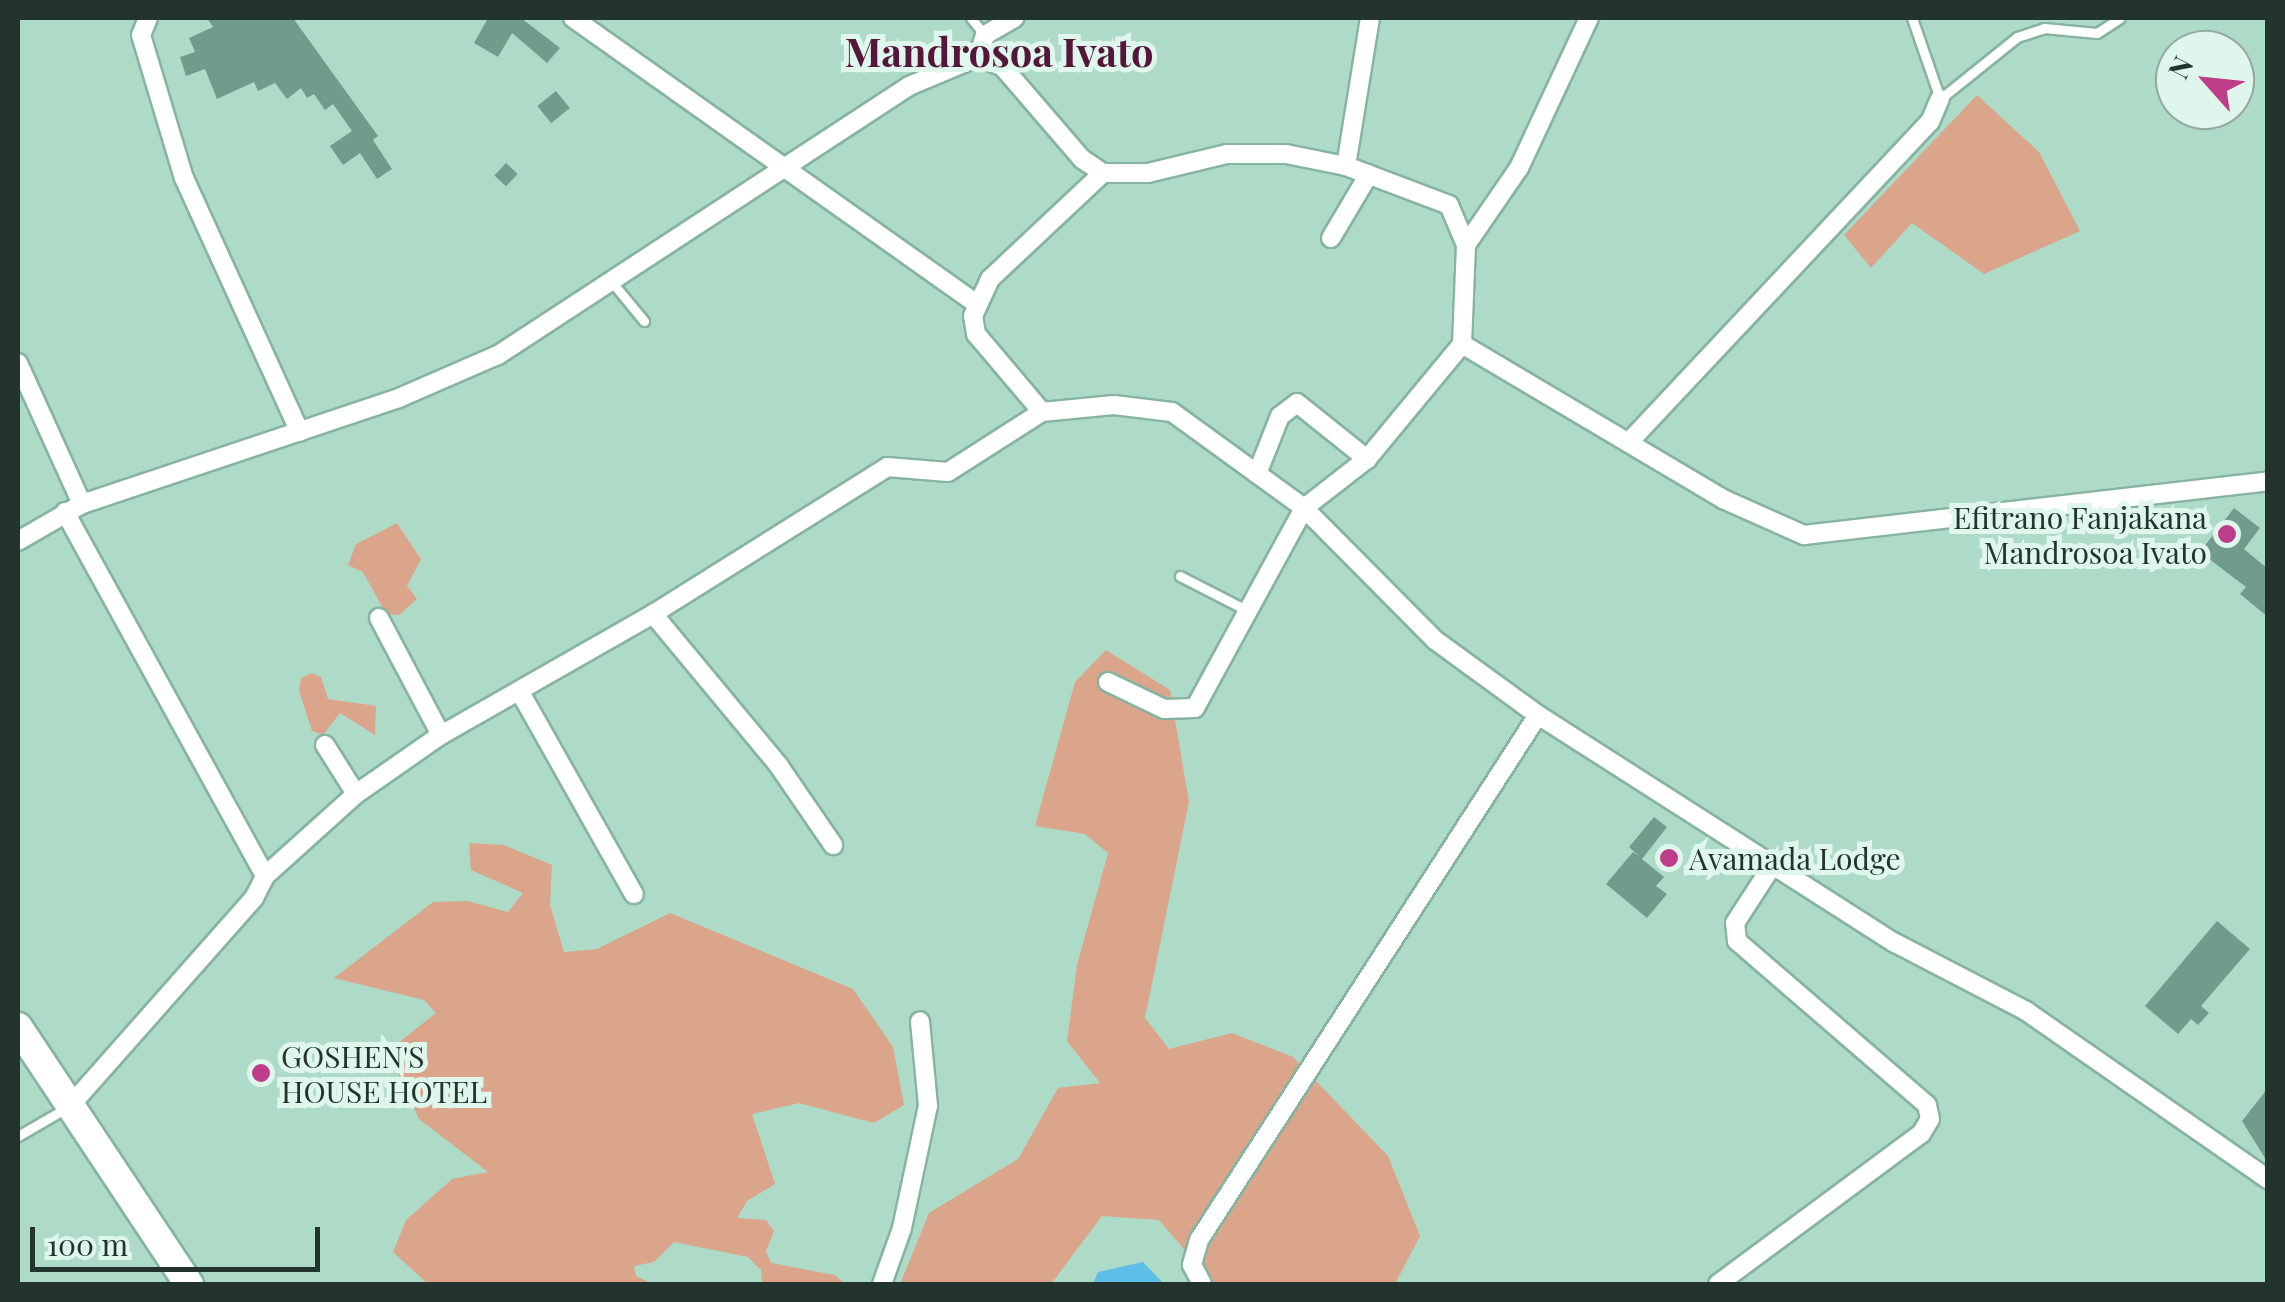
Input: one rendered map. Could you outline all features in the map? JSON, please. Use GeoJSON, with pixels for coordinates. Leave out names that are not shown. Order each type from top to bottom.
{"type":"FeatureCollection","features":[{"type":"Feature","properties":{"kind":"main road"},"geometry":{"type":"LineString","coordinates":[[18,1027],[189,1284]]}},
{"type":"Feature","properties":{"kind":"street"},"geometry":{"type":"LineString","coordinates":[[148,18],[141,35],[184,178],[300,432]]}},
{"type":"Feature","properties":{"kind":"street"},"geometry":{"type":"LineString","coordinates":[[573,18],[976,304]]}},
{"type":"Feature","properties":{"kind":"street"},"geometry":{"type":"LineString","coordinates":[[978,57],[985,35],[1014,18]]}},
{"type":"Feature","properties":{"kind":"street"},"geometry":{"type":"LineString","coordinates":[[1346,166],[1370,18]]}},
{"type":"Feature","properties":{"kind":"street"},"geometry":{"type":"LineString","coordinates":[[1466,245],[1519,168],[1588,18]]}},
{"type":"Feature","properties":{"kind":"street"},"geometry":{"type":"LineString","coordinates":[[18,541],[73,508],[300,432],[498,355],[909,86],[978,57],[1002,66],[1082,159],[1104,173],[1148,173],[1227,154],[1286,154],[1346,166],[1449,205],[1466,245],[1462,344],[1367,458],[1304,508],[1196,708],[1164,710],[1108,682]]}},
{"type":"Feature","properties":{"kind":"street"},"geometry":{"type":"LineString","coordinates":[[1629,442],[1930,122],[1940,99]]}},
{"type":"Feature","properties":{"kind":"street"},"geometry":{"type":"LineString","coordinates":[[1042,412],[976,334],[976,304],[990,278],[1104,173]]}},
{"type":"Feature","properties":{"kind":"street"},"geometry":{"type":"LineString","coordinates":[[1331,238],[1369,174]]}},
{"type":"Feature","properties":{"kind":"street"},"geometry":{"type":"LineString","coordinates":[[1462,344],[1761,520],[1804,535],[2268,481]]}},
{"type":"Feature","properties":{"kind":"street"},"geometry":{"type":"LineString","coordinates":[[18,363],[73,508],[92,571],[146,650],[212,786],[264,876]]}},
{"type":"Feature","properties":{"kind":"street"},"geometry":{"type":"LineString","coordinates":[[1257,474],[1280,416],[1297,403],[1367,458]]}},
{"type":"Feature","properties":{"kind":"street"},"geometry":{"type":"LineString","coordinates":[[70,1106],[254,898],[264,876],[356,794],[440,735],[653,614],[887,466],[948,472],[1042,412],[1114,405],[1172,412],[1304,508],[1435,640],[1538,715],[1895,944],[2026,1011],[2268,1179]]}},
{"type":"Feature","properties":{"kind":"street"},"geometry":{"type":"LineString","coordinates":[[653,614],[778,766],[833,845]]}},
{"type":"Feature","properties":{"kind":"street"},"geometry":{"type":"LineString","coordinates":[[379,618],[440,735]]}},
{"type":"Feature","properties":{"kind":"street"},"geometry":{"type":"LineString","coordinates":[[520,692],[634,894]]}},
{"type":"Feature","properties":{"kind":"street"},"geometry":{"type":"LineString","coordinates":[[1202,1284],[1192,1264],[1199,1240],[1538,715]]}},
{"type":"Feature","properties":{"kind":"street"},"geometry":{"type":"LineString","coordinates":[[325,746],[356,794]]}},
{"type":"Feature","properties":{"kind":"street"},"geometry":{"type":"LineString","coordinates":[[1718,1284],[1921,1134],[1930,1119],[1926,1105],[1736,941],[1735,924],[1774,864]]}},
{"type":"Feature","properties":{"kind":"street"},"geometry":{"type":"LineString","coordinates":[[882,1284],[902,1228],[928,1106],[920,1021]]}},
{"type":"Feature","properties":{"kind":"lane"},"geometry":{"type":"LineString","coordinates":[[971,18],[985,35]]}},
{"type":"Feature","properties":{"kind":"lane"},"geometry":{"type":"LineString","coordinates":[[1912,18],[1940,99],[2017,37],[2044,28],[2096,32],[2120,18]]}},
{"type":"Feature","properties":{"kind":"lane"},"geometry":{"type":"LineString","coordinates":[[611,281],[644,320]]}},
{"type":"Feature","properties":{"kind":"lane"},"geometry":{"type":"LineString","coordinates":[[1180,576],[1248,610]]}},
{"type":"Feature","properties":{"kind":"lane"},"geometry":{"type":"LineString","coordinates":[[18,1136],[70,1106]]}},
{"type":"Feature","properties":{"kind":"shaded area"},"geometry":{"type":"Polygon","coordinates":[[[1977,95],[2039,152],[2080,231],[1984,274],[1912,223],[1871,268],[1844,235],[1977,95]]]}},
{"type":"Feature","properties":{"kind":"shaded area"},"geometry":{"type":"Polygon","coordinates":[[[397,523],[421,559],[407,586],[417,599],[399,615],[386,614],[363,572],[348,565],[356,544],[397,523]]]}},
{"type":"Feature","properties":{"kind":"shaded area"},"geometry":{"type":"Polygon","coordinates":[[[1106,650],[1170,690],[1189,802],[1145,1018],[1169,1049],[1232,1033],[1293,1057],[1388,1156],[1420,1236],[1395,1284],[1214,1284],[1159,1220],[1102,1216],[1051,1284],[900,1284],[929,1213],[1018,1159],[1058,1088],[1100,1083],[1067,1041],[1077,965],[1108,853],[1085,834],[1035,826],[1075,682],[1106,650]]]}},
{"type":"Feature","properties":{"kind":"shaded area"},"geometry":{"type":"Polygon","coordinates":[[[312,673],[321,677],[328,699],[376,706],[375,735],[340,713],[323,735],[312,731],[299,691],[301,678],[312,673]]]}},
{"type":"Feature","properties":{"kind":"shaded area"},"geometry":{"type":"Polygon","coordinates":[[[469,843],[504,845],[552,865],[550,905],[564,952],[597,949],[670,913],[853,989],[893,1047],[904,1105],[874,1123],[799,1103],[752,1114],[775,1184],[747,1201],[737,1218],[766,1220],[774,1231],[766,1251],[771,1263],[835,1275],[845,1284],[762,1284],[761,1270],[748,1257],[674,1242],[654,1262],[634,1266],[636,1276],[653,1284],[428,1284],[393,1252],[406,1220],[452,1179],[488,1172],[419,1119],[388,1051],[436,1013],[424,1000],[334,978],[433,902],[468,901],[508,912],[523,893],[471,870],[469,843]]]}},
{"type":"Feature","properties":{"kind":"water"},"geometry":{"type":"Polygon","coordinates":[[[1143,1262],[1164,1284],[1093,1284],[1098,1272],[1143,1262]]]}},
{"type":"Feature","properties":{"kind":"building"},"geometry":{"type":"Polygon","coordinates":[[[207,18],[293,18],[378,136],[373,140],[392,169],[377,179],[360,153],[343,165],[330,146],[352,131],[333,104],[325,110],[314,94],[307,98],[301,88],[287,99],[275,83],[258,91],[254,82],[217,99],[205,69],[186,76],[180,57],[195,52],[189,38],[213,27],[207,18]]]}},
{"type":"Feature","properties":{"kind":"building"},"geometry":{"type":"Polygon","coordinates":[[[488,18],[521,18],[560,48],[547,63],[512,33],[498,57],[474,43],[488,18]]]}},
{"type":"Feature","properties":{"kind":"building"},"geometry":{"type":"Polygon","coordinates":[[[556,91],[570,108],[551,123],[537,106],[556,91]]]}},
{"type":"Feature","properties":{"kind":"building"},"geometry":{"type":"Polygon","coordinates":[[[506,163],[518,174],[506,186],[494,175],[506,163]]]}},
{"type":"Feature","properties":{"kind":"building"},"geometry":{"type":"Polygon","coordinates":[[[2234,508],[2260,528],[2244,549],[2268,569],[2268,617],[2240,594],[2246,587],[2200,552],[2234,508]]]}},
{"type":"Feature","properties":{"kind":"building"},"geometry":{"type":"Polygon","coordinates":[[[1654,817],[1667,827],[1642,859],[1664,877],[1656,886],[1667,894],[1647,918],[1606,884],[1633,852],[1640,857],[1629,847],[1654,817]]]}},
{"type":"Feature","properties":{"kind":"building"},"geometry":{"type":"Polygon","coordinates":[[[2217,921],[2250,949],[2201,1006],[2209,1013],[2198,1025],[2191,1019],[2178,1034],[2145,1006],[2217,921]]]}},
{"type":"Feature","properties":{"kind":"building"},"geometry":{"type":"Polygon","coordinates":[[[2268,1088],[2268,1163],[2242,1121],[2268,1088]]]}},
{"type":"Feature","properties":{"kind":"place","name":"Efitrano Fanjakana Mandrosoa Ivato"},"geometry":{"type":"Point","coordinates":[2227,534]}},
{"type":"Feature","properties":{"kind":"place","name":"Avamada Lodge"},"geometry":{"type":"Point","coordinates":[1669,858]}},
{"type":"Feature","properties":{"kind":"place","name":"GOSHEN'S HOUSE HOTEL"},"geometry":{"type":"Point","coordinates":[261,1073]}},
{"type":"Feature","properties":{"kind":"district","name":"Mandrosoa Ivato"},"geometry":{"type":"Point","coordinates":[999,51]}}]}
